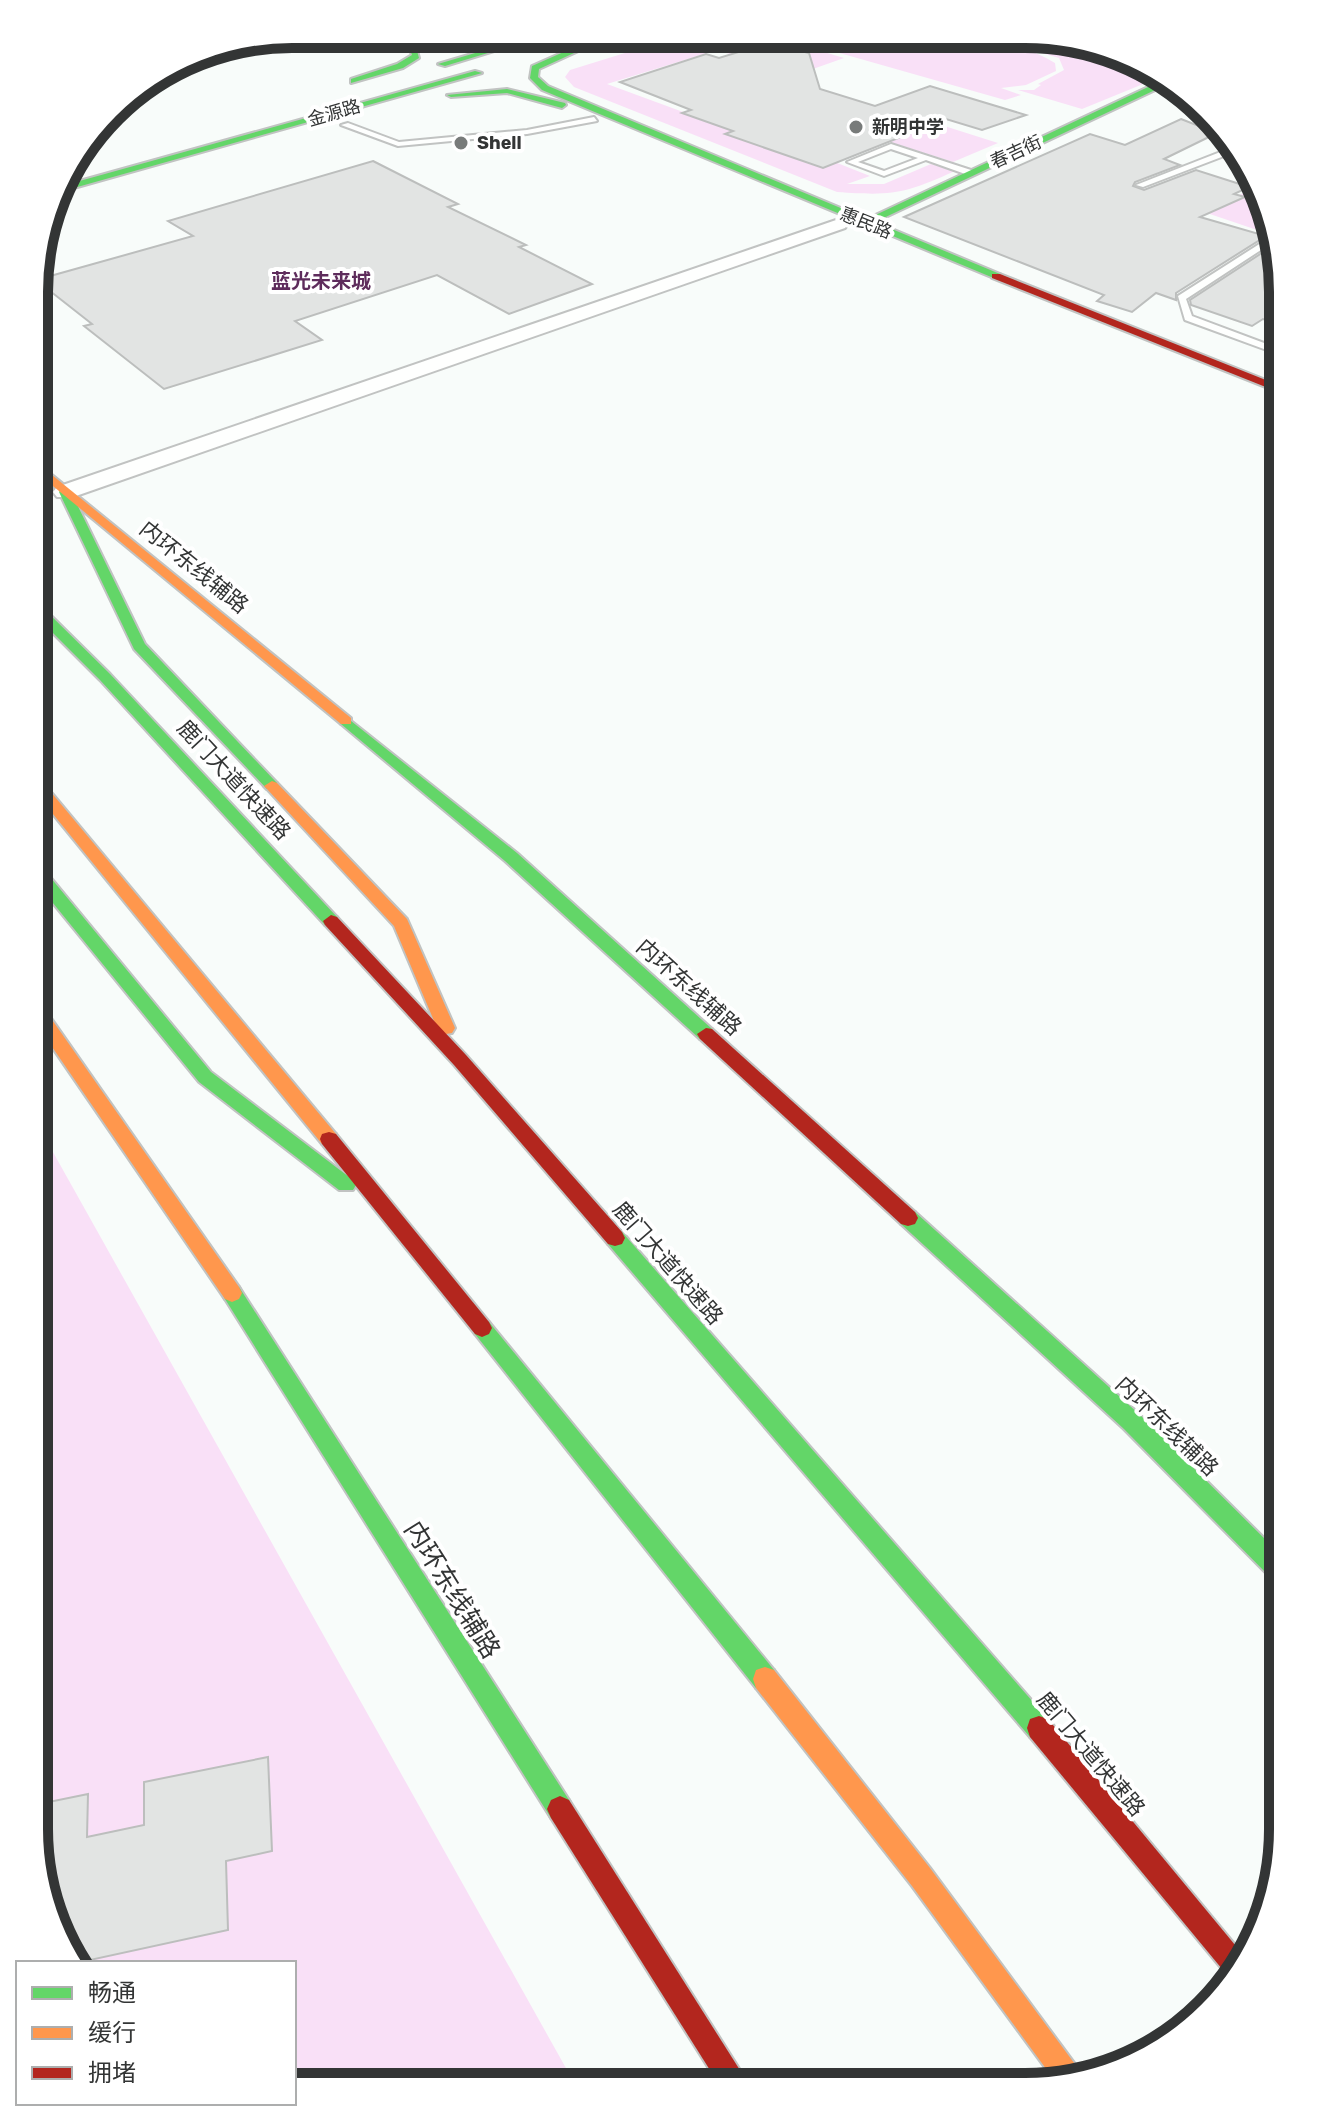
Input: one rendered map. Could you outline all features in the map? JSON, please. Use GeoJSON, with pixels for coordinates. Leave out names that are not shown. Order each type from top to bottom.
{"type":"FeatureCollection","features":[{"type":"Feature","properties":{"kind":"main road"},"geometry":{"type":"LineString","coordinates":[[354,81],[400,66],[416,56],[413,48]]}},
{"type":"Feature","properties":{"kind":"main road"},"geometry":{"type":"LineString","coordinates":[[329,87],[495,48]]}},
{"type":"Feature","properties":{"kind":"main road","name":"金源路"},"geometry":{"type":"LineString","coordinates":[[85,163],[498,48]]}},
{"type":"Feature","properties":{"kind":"main road","name":"金源路"},"geometry":{"type":"LineString","coordinates":[[74,185],[566,48]]}},
{"type":"Feature","properties":{"kind":"main road","name":"惠民路"},"geometry":{"type":"LineString","coordinates":[[581,48],[535,68],[534,78],[545,88],[865,223],[1269,385]]}},
{"type":"Feature","properties":{"kind":"main road"},"geometry":{"type":"LineString","coordinates":[[65,204],[451,95],[503,66]]}},
{"type":"Feature","properties":{"kind":"main road","name":"春吉街"},"geometry":{"type":"LineString","coordinates":[[865,223],[1155,86]]}},
{"type":"Feature","properties":{"kind":"main road","name":"惠民路"},"geometry":{"type":"LineString","coordinates":[[451,95],[485,89],[523,90],[1183,371]]}},
{"type":"Feature","properties":{"kind":"main road","name":"内环东线辅路"},"geometry":{"type":"LineString","coordinates":[[48,477],[511,857],[1132,1422],[1268,1559]]}},
{"type":"Feature","properties":{"kind":"main road"},"geometry":{"type":"LineString","coordinates":[[65,492],[139,646],[401,923],[460,1060]]}},
{"type":"Feature","properties":{"kind":"main road","name":"鹿门大道快速路"},"geometry":{"type":"LineString","coordinates":[[48,621],[105,677],[460,1060],[1001,1682],[1230,1960]]}},
{"type":"Feature","properties":{"kind":"main road"},"geometry":{"type":"LineString","coordinates":[[48,798],[407,1233],[822,1751],[1009,1993],[1064,2069]]}},
{"type":"Feature","properties":{"kind":"main road"},"geometry":{"type":"LineString","coordinates":[[48,886],[205,1077],[407,1233]]}},
{"type":"Feature","properties":{"kind":"main road","name":"内环东线辅路"},"geometry":{"type":"LineString","coordinates":[[48,1027],[235,1298],[728,2073]]}},
{"type":"Feature","properties":{"kind":"main road"},"geometry":{"type":"LineString","coordinates":[[1182,1902],[1237,1949]]}},
{"type":"Feature","properties":{"kind":"street"},"geometry":{"type":"LineString","coordinates":[[65,492],[839,224]]}},
{"type":"Feature","properties":{"kind":"lane"},"geometry":{"type":"LineString","coordinates":[[345,125],[398,144],[527,132],[594,119]]}},
{"type":"Feature","properties":{"kind":"lane"},"geometry":{"type":"LineString","coordinates":[[925,158],[884,174],[851,162],[891,146],[971,173]]}},
{"type":"Feature","properties":{"kind":"lane"},"geometry":{"type":"LineString","coordinates":[[1140,185],[1225,153]]}},
{"type":"Feature","properties":{"kind":"lane"},"geometry":{"type":"LineString","coordinates":[[1264,244],[1181,298],[1188,318],[1269,348]]}},
{"type":"Feature","properties":{"kind":"shaded area"},"geometry":{"type":"Polygon","coordinates":[[[641,48],[811,48],[844,58],[796,75],[717,50],[607,84],[792,152],[802,149],[870,176],[847,184],[884,184],[931,164],[955,171],[898,192],[837,192],[574,87],[565,77],[570,70],[641,48]]]}},
{"type":"Feature","properties":{"kind":"shaded area"},"geometry":{"type":"Polygon","coordinates":[[[822,48],[1020,48],[1055,63],[1056,71],[1026,85],[1001,88],[1021,95],[1005,100],[822,48]]]}},
{"type":"Feature","properties":{"kind":"shaded area"},"geometry":{"type":"Polygon","coordinates":[[[1024,48],[1088,56],[1148,82],[1082,109],[1018,90],[1034,90],[1041,85],[1038,84],[1064,70],[1059,58],[1024,48]]]}},
{"type":"Feature","properties":{"kind":"shaded area"},"geometry":{"type":"Polygon","coordinates":[[[938,124],[998,143],[953,162],[890,142],[938,124]]]}},
{"type":"Feature","properties":{"kind":"shaded area"},"geometry":{"type":"Polygon","coordinates":[[[1247,192],[1260,231],[1201,211],[1247,192]]]}},
{"type":"Feature","properties":{"kind":"shaded area"},"geometry":{"type":"Polygon","coordinates":[[[48,1143],[569,2073],[296,2073],[296,1961],[88,1961],[81,1951],[61,1907],[50,1861],[48,1829],[48,1143]]]}},
{"type":"Feature","properties":{"kind":"building"},"geometry":{"type":"Polygon","coordinates":[[[752,48],[788,48],[809,53],[820,89],[875,106],[930,86],[1026,115],[982,130],[946,119],[823,168],[725,134],[733,131],[682,113],[691,110],[620,82],[706,54],[719,58],[752,48]]]}},
{"type":"Feature","properties":{"kind":"building"},"geometry":{"type":"Polygon","coordinates":[[[1181,119],[1204,128],[1211,136],[1164,159],[1180,165],[1135,182],[1133,186],[1144,190],[1196,170],[1243,185],[1245,189],[1234,194],[1245,197],[1200,217],[1261,235],[1262,238],[1176,293],[1176,300],[1156,293],[1132,312],[1097,301],[1104,295],[904,217],[1090,134],[1125,145],[1181,119]]]}},
{"type":"Feature","properties":{"kind":"building"},"geometry":{"type":"Polygon","coordinates":[[[373,161],[458,204],[448,207],[526,245],[519,247],[592,284],[509,314],[437,275],[295,321],[322,340],[164,389],[84,326],[92,324],[48,290],[49,276],[193,236],[168,221],[373,161]]]}},
{"type":"Feature","properties":{"kind":"building"},"geometry":{"type":"Polygon","coordinates":[[[1265,251],[1269,321],[1263,319],[1252,326],[1191,305],[1190,300],[1265,251]]]}},
{"type":"Feature","properties":{"kind":"building"},"geometry":{"type":"Polygon","coordinates":[[[268,1757],[272,1851],[226,1861],[228,1930],[87,1961],[67,1922],[53,1876],[48,1802],[88,1794],[87,1837],[144,1825],[144,1782],[268,1757]]]}},
{"type":"Feature","properties":{"kind":"traffic: fast"},"geometry":{"type":"LineString","coordinates":[[354,81],[400,66],[416,56],[413,48]]}},
{"type":"Feature","properties":{"kind":"traffic: fast"},"geometry":{"type":"LineString","coordinates":[[442,64],[498,48]]}},
{"type":"Feature","properties":{"kind":"traffic: fast"},"geometry":{"type":"LineString","coordinates":[[580,48],[535,68],[534,78],[545,88],[996,276]]}},
{"type":"Feature","properties":{"kind":"traffic: fast"},"geometry":{"type":"LineString","coordinates":[[74,185],[478,73]]}},
{"type":"Feature","properties":{"kind":"traffic: fast"},"geometry":{"type":"LineString","coordinates":[[865,223],[1155,86]]}},
{"type":"Feature","properties":{"kind":"traffic: fast"},"geometry":{"type":"LineString","coordinates":[[451,95],[507,91],[562,105]]}},
{"type":"Feature","properties":{"kind":"traffic: fast"},"geometry":{"type":"LineString","coordinates":[[65,492],[139,646],[272,786]]}},
{"type":"Feature","properties":{"kind":"traffic: fast"},"geometry":{"type":"LineString","coordinates":[[48,621],[105,677],[331,921]]}},
{"type":"Feature","properties":{"kind":"traffic: fast"},"geometry":{"type":"LineString","coordinates":[[346,721],[511,857],[706,1034]]}},
{"type":"Feature","properties":{"kind":"traffic: fast"},"geometry":{"type":"LineString","coordinates":[[48,886],[205,1077],[346,1185]]}},
{"type":"Feature","properties":{"kind":"traffic: fast"},"geometry":{"type":"LineString","coordinates":[[908,1218],[1132,1422],[1268,1559]]}},
{"type":"Feature","properties":{"kind":"traffic: fast"},"geometry":{"type":"LineString","coordinates":[[615,1238],[1039,1728]]}},
{"type":"Feature","properties":{"kind":"traffic: fast"},"geometry":{"type":"LineString","coordinates":[[232,1293],[560,1809]]}},
{"type":"Feature","properties":{"kind":"traffic: fast"},"geometry":{"type":"LineString","coordinates":[[482,1328],[765,1679]]}},
{"type":"Feature","properties":{"kind":"traffic: slow"},"geometry":{"type":"LineString","coordinates":[[48,476],[346,721]]}},
{"type":"Feature","properties":{"kind":"traffic: slow"},"geometry":{"type":"LineString","coordinates":[[272,786],[401,923],[446,1028]]}},
{"type":"Feature","properties":{"kind":"traffic: slow"},"geometry":{"type":"LineString","coordinates":[[48,798],[329,1139]]}},
{"type":"Feature","properties":{"kind":"traffic: slow"},"geometry":{"type":"LineString","coordinates":[[48,1027],[232,1293]]}},
{"type":"Feature","properties":{"kind":"traffic: slow"},"geometry":{"type":"LineString","coordinates":[[765,1679],[921,1877],[1063,2069]]}},
{"type":"Feature","properties":{"kind":"traffic: jam"},"geometry":{"type":"LineString","coordinates":[[996,276],[1269,385]]}},
{"type":"Feature","properties":{"kind":"traffic: jam"},"geometry":{"type":"LineString","coordinates":[[331,921],[460,1060],[615,1238]]}},
{"type":"Feature","properties":{"kind":"traffic: jam"},"geometry":{"type":"LineString","coordinates":[[706,1034],[908,1218]]}},
{"type":"Feature","properties":{"kind":"traffic: jam"},"geometry":{"type":"LineString","coordinates":[[329,1139],[482,1328]]}},
{"type":"Feature","properties":{"kind":"traffic: jam"},"geometry":{"type":"LineString","coordinates":[[1039,1728],[1230,1960]]}},
{"type":"Feature","properties":{"kind":"traffic: jam"},"geometry":{"type":"LineString","coordinates":[[560,1809],[728,2073]]}},
{"type":"Feature","properties":{"kind":"place","name":"新明中学"},"geometry":{"type":"Point","coordinates":[856,127]}},
{"type":"Feature","properties":{"kind":"place","name":"Shell"},"geometry":{"type":"Point","coordinates":[461,143]}},
{"type":"Feature","properties":{"kind":"district","name":"蓝光未来城"},"geometry":{"type":"Point","coordinates":[321,281]}}]}
